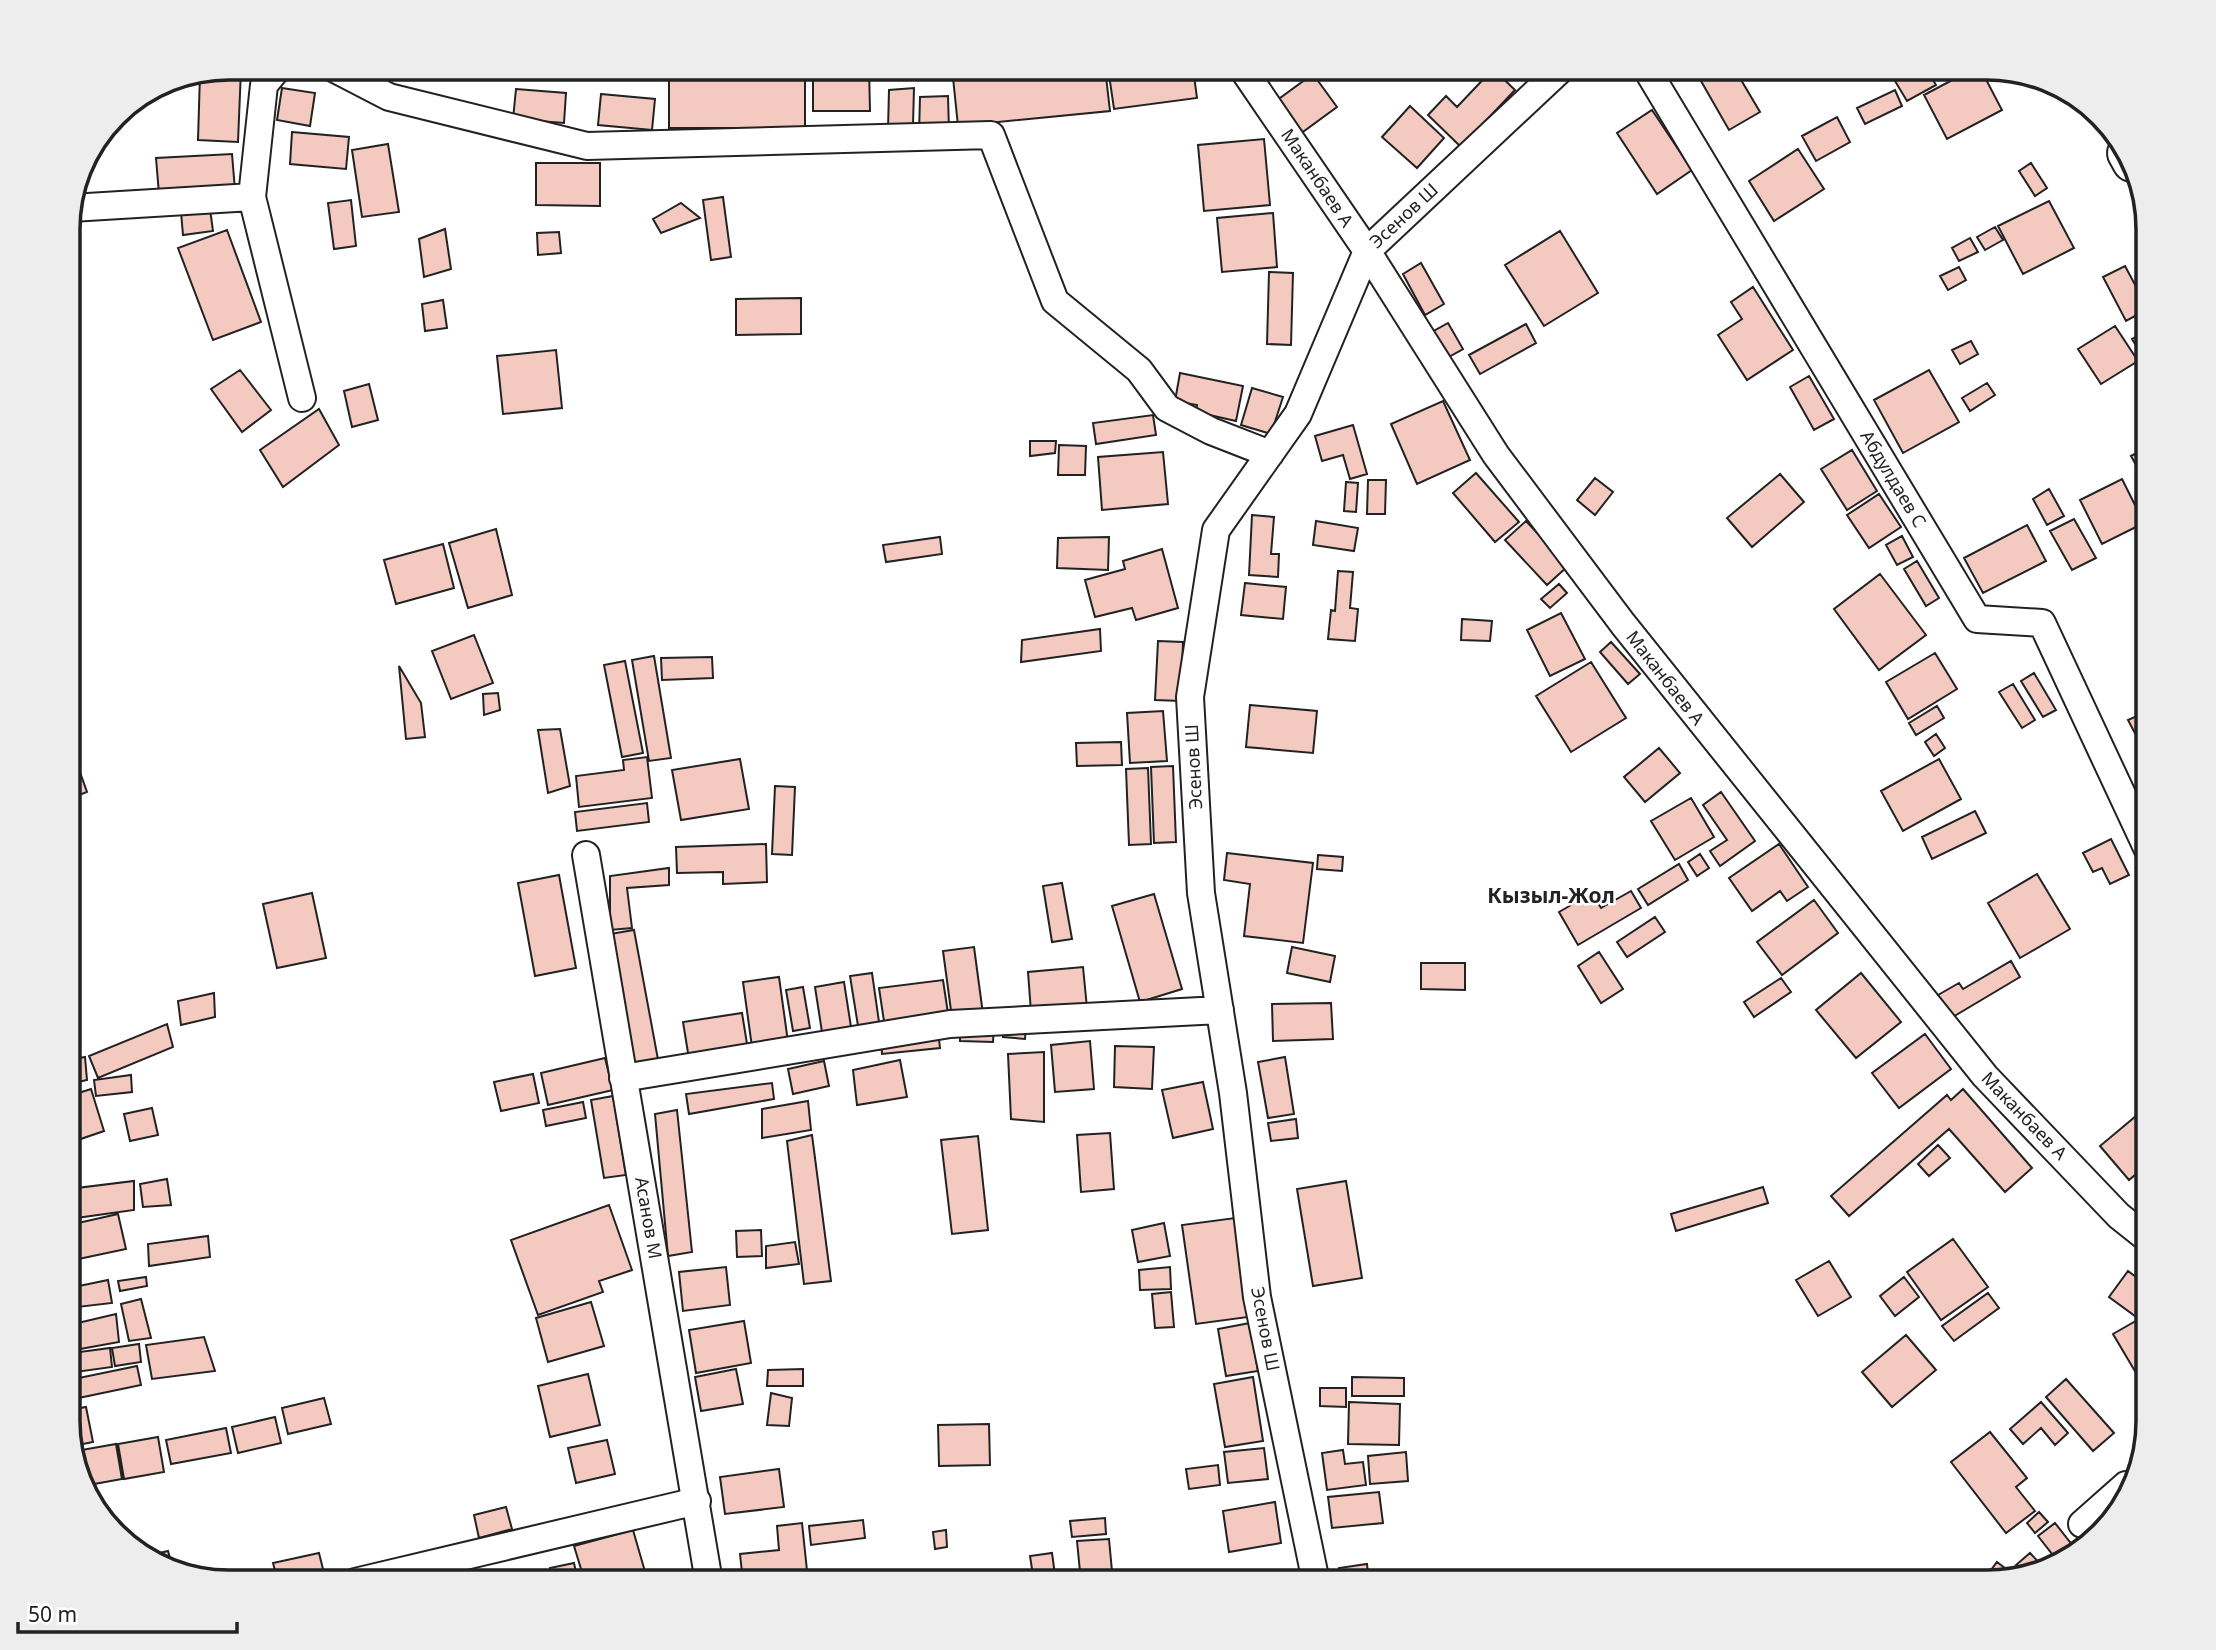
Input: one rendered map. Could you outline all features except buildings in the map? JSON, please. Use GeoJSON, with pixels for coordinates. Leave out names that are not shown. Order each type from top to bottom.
{"type":"FeatureCollection","features":[{"type":"Feature","properties":{"kind":"street"},"geometry":{"type":"LineString","coordinates":[[268,80],[264,85],[252,197],[302,398]]}},
{"type":"Feature","properties":{"kind":"street"},"geometry":{"type":"LineString","coordinates":[[356,80],[389,97],[587,146],[991,135],[1055,300],[1139,370],[1167,408],[1211,432],[1270,454]]}},
{"type":"Feature","properties":{"kind":"street","name":"Маканбаев А"},"geometry":{"type":"LineString","coordinates":[[1250,80],[1367,251],[1496,455],[1623,624],[1792,839],[1985,1076],[2119,1216],[2136,1230]]}},
{"type":"Feature","properties":{"kind":"street","name":"Эсенов Ш"},"geometry":{"type":"LineString","coordinates":[[1314,1570],[1257,1297],[1220,1010],[1201,893],[1190,697],[1216,530],[1298,414],[1367,251],[1549,80]]}},
{"type":"Feature","properties":{"kind":"street","name":"Абдулдаев С"},"geometry":{"type":"LineString","coordinates":[[1653,80],[1977,619],[2042,623],[2136,824]]}},
{"type":"Feature","properties":{"kind":"street"},"geometry":{"type":"LineString","coordinates":[[83,207],[252,197]]}},
{"type":"Feature","properties":{"kind":"street","name":"Асанов М"},"geometry":{"type":"LineString","coordinates":[[586,855],[707,1570]]}},
{"type":"Feature","properties":{"kind":"street"},"geometry":{"type":"LineString","coordinates":[[623,1077],[950,1024],[1220,1010]]}},
{"type":"Feature","properties":{"kind":"street"},"geometry":{"type":"LineString","coordinates":[[2082,1524],[2115,1495]]}},
{"type":"Feature","properties":{"kind":"street"},"geometry":{"type":"LineString","coordinates":[[406,1570],[697,1501]]}},
{"type":"Feature","properties":{"kind":"district","name":"Кызыл-Жол"},"geometry":{"type":"Point","coordinates":[1551,896]}}]}
